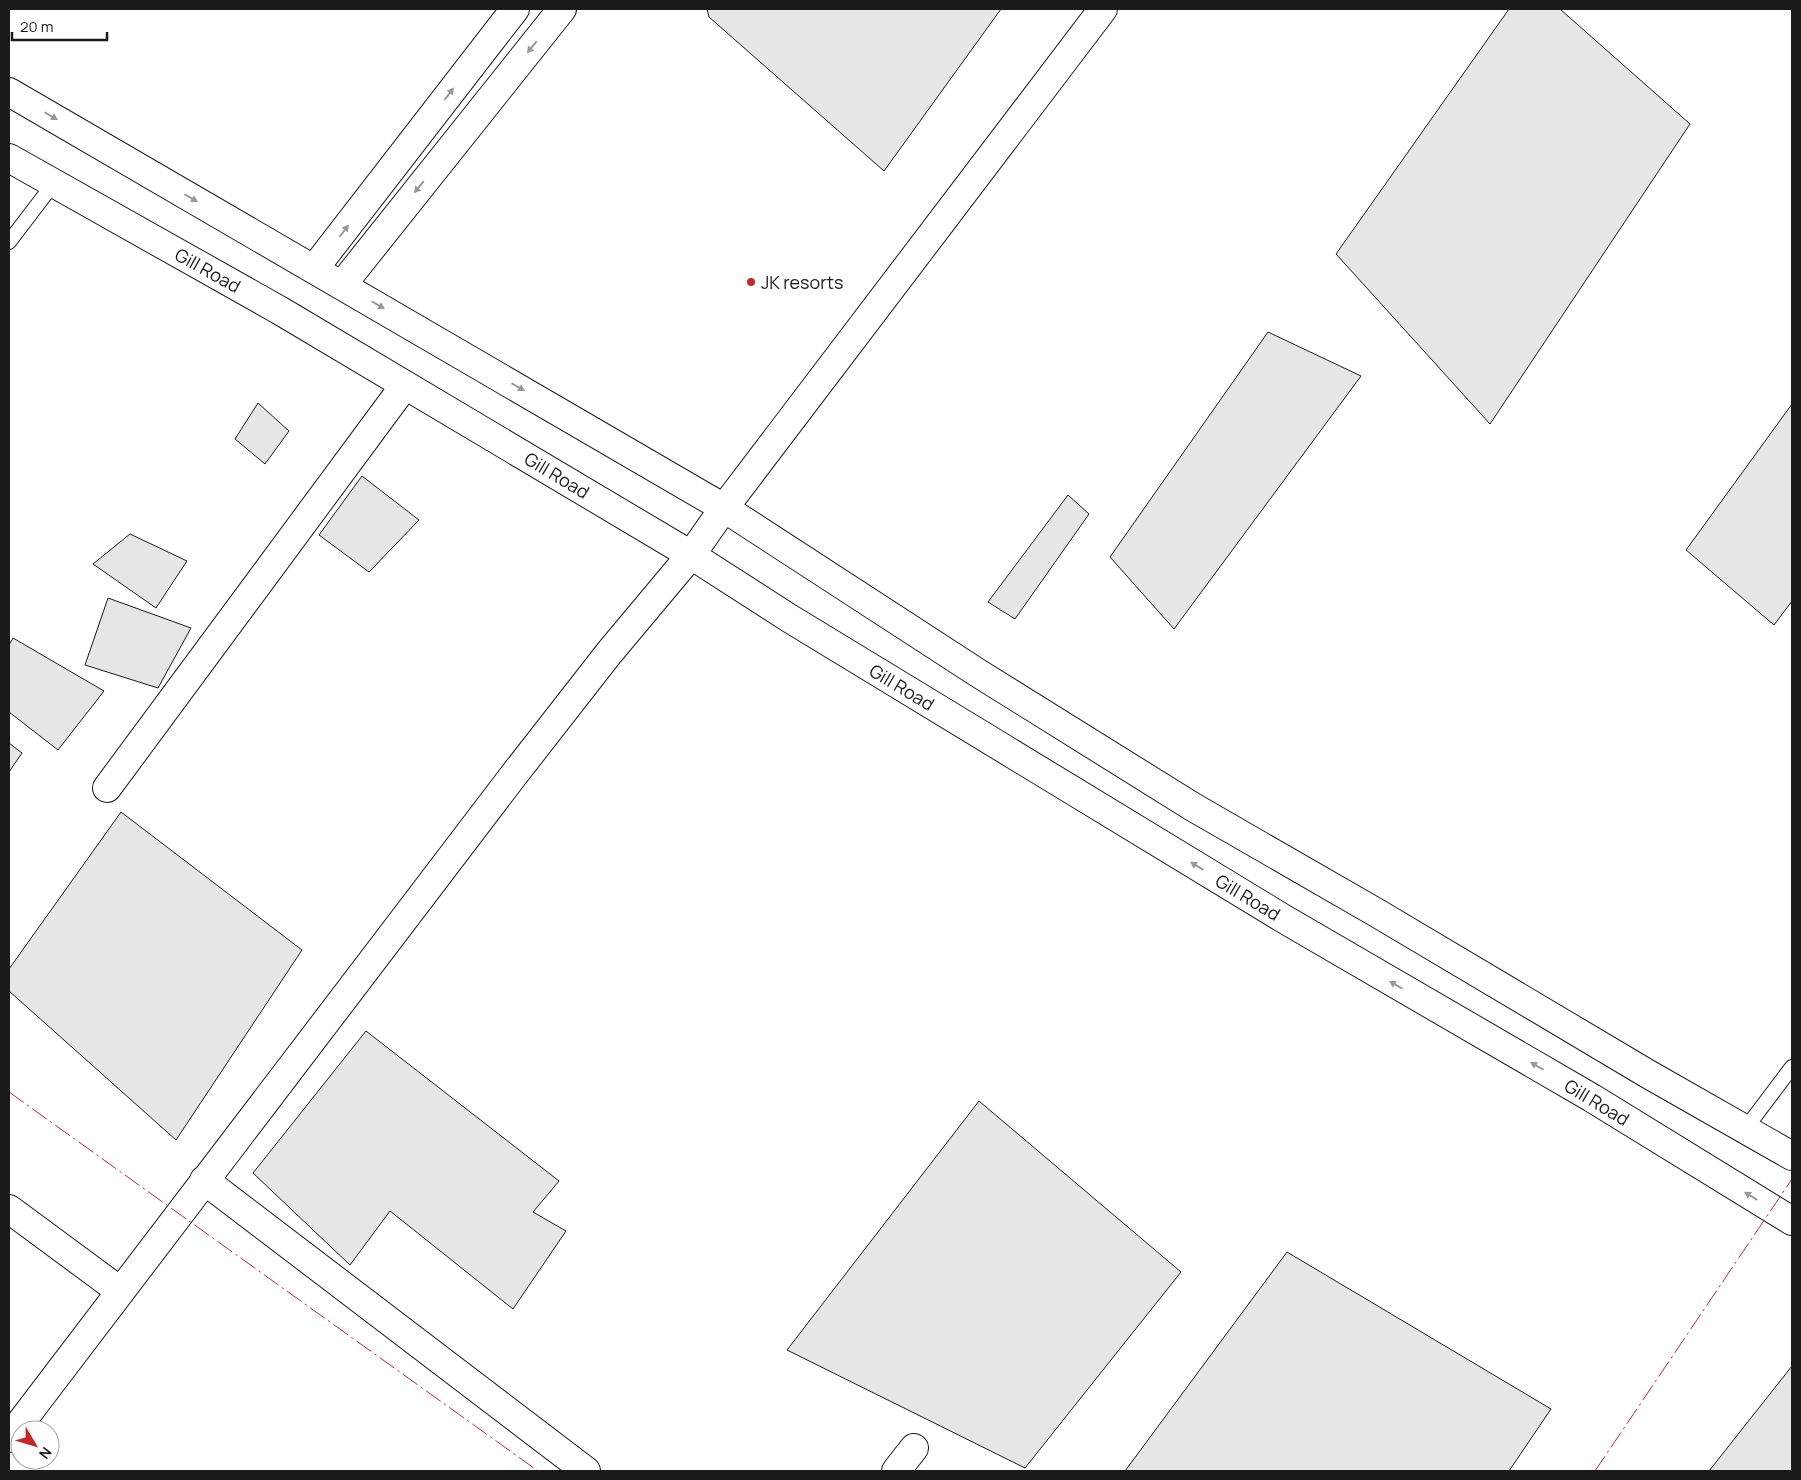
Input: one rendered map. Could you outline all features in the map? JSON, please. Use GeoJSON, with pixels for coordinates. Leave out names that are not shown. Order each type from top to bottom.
{"type":"FeatureCollection","features":[{"type":"Feature","properties":{"kind":"main road"},"geometry":{"type":"LineString","coordinates":[[314,269],[515,9]]}},
{"type":"Feature","properties":{"kind":"main road"},"geometry":{"type":"LineString","coordinates":[[9,1438],[513,776],[609,653],[691,555],[724,508],[1104,9]]}},
{"type":"Feature","properties":{"kind":"main road"},"geometry":{"type":"LineString","coordinates":[[342,285],[556,11]]}},
{"type":"Feature","properties":{"kind":"main road"},"geometry":{"type":"LineString","coordinates":[[9,92],[724,508],[978,673],[1193,807],[1377,912],[1648,1074],[1746,1128],[1792,1156]]}},
{"type":"Feature","properties":{"kind":"main road"},"geometry":{"type":"LineString","coordinates":[[419,132],[446,154]]}},
{"type":"Feature","properties":{"kind":"main road","name":"Gill Road"},"geometry":{"type":"LineString","coordinates":[[9,158],[279,310],[691,555],[789,618],[1275,914],[1592,1098],[1792,1221]]}},
{"type":"Feature","properties":{"kind":"main road"},"geometry":{"type":"LineString","coordinates":[[107,788],[405,385]]}},
{"type":"Feature","properties":{"kind":"main road"},"geometry":{"type":"LineString","coordinates":[[204,1180],[586,1471]]}},
{"type":"Feature","properties":{"kind":"main road"},"geometry":{"type":"LineString","coordinates":[[9,1209],[120,1291]]}},
{"type":"Feature","properties":{"kind":"main road"},"geometry":{"type":"LineString","coordinates":[[896,1471],[914,1448]]}},
{"type":"Feature","properties":{"kind":"lane"},"geometry":{"type":"LineString","coordinates":[[9,242],[54,183]]}},
{"type":"Feature","properties":{"kind":"lane"},"geometry":{"type":"LineString","coordinates":[[1746,1128],[1792,1067]]}},
{"type":"Feature","properties":{"kind":"building"},"geometry":{"type":"Polygon","coordinates":[[[707,9],[1001,9],[884,171],[709,17],[707,9]]]}},
{"type":"Feature","properties":{"kind":"building"},"geometry":{"type":"Polygon","coordinates":[[[1509,9],[1560,9],[1690,124],[1490,424],[1336,254],[1509,9]]]}},
{"type":"Feature","properties":{"kind":"building"},"geometry":{"type":"Polygon","coordinates":[[[1268,332],[1361,376],[1174,629],[1110,557],[1268,332]]]}},
{"type":"Feature","properties":{"kind":"building"},"geometry":{"type":"Polygon","coordinates":[[[258,403],[289,431],[265,464],[235,439],[258,403]]]}},
{"type":"Feature","properties":{"kind":"building"},"geometry":{"type":"Polygon","coordinates":[[[1792,404],[1792,601],[1774,625],[1686,550],[1792,404]]]}},
{"type":"Feature","properties":{"kind":"building"},"geometry":{"type":"Polygon","coordinates":[[[362,476],[419,520],[369,572],[319,535],[362,476]]]}},
{"type":"Feature","properties":{"kind":"building"},"geometry":{"type":"Polygon","coordinates":[[[1068,495],[1089,514],[1015,619],[988,602],[1068,495]]]}},
{"type":"Feature","properties":{"kind":"building"},"geometry":{"type":"Polygon","coordinates":[[[130,534],[187,561],[156,608],[93,564],[130,534]]]}},
{"type":"Feature","properties":{"kind":"building"},"geometry":{"type":"Polygon","coordinates":[[[108,598],[191,628],[158,688],[85,665],[108,598]]]}},
{"type":"Feature","properties":{"kind":"building"},"geometry":{"type":"Polygon","coordinates":[[[13,638],[104,691],[58,750],[9,712],[9,645],[13,638]]]}},
{"type":"Feature","properties":{"kind":"building"},"geometry":{"type":"Polygon","coordinates":[[[9,743],[22,753],[9,772],[9,743]]]}},
{"type":"Feature","properties":{"kind":"building"},"geometry":{"type":"Polygon","coordinates":[[[121,812],[302,950],[176,1140],[9,991],[9,969],[121,812]]]}},
{"type":"Feature","properties":{"kind":"building"},"geometry":{"type":"Polygon","coordinates":[[[366,1031],[559,1181],[533,1212],[566,1231],[513,1309],[390,1211],[350,1265],[253,1173],[366,1031]]]}},
{"type":"Feature","properties":{"kind":"building"},"geometry":{"type":"Polygon","coordinates":[[[979,1101],[1181,1272],[1025,1468],[787,1350],[979,1101]]]}},
{"type":"Feature","properties":{"kind":"building"},"geometry":{"type":"Polygon","coordinates":[[[1287,1252],[1551,1409],[1509,1471],[1125,1471],[1287,1252]]]}},
{"type":"Feature","properties":{"kind":"building"},"geometry":{"type":"Polygon","coordinates":[[[1792,1366],[1792,1471],[1709,1471],[1792,1366]]]}},
{"type":"Feature","properties":{"kind":"power"},"geometry":{"type":"LineString","coordinates":[[9,1092],[538,1471]]}},
{"type":"Feature","properties":{"kind":"power"},"geometry":{"type":"LineString","coordinates":[[1595,1471],[1792,1179]]}},
{"type":"Feature","properties":{"kind":"place","name":"JK resorts"},"geometry":{"type":"Point","coordinates":[751,282]}}]}
